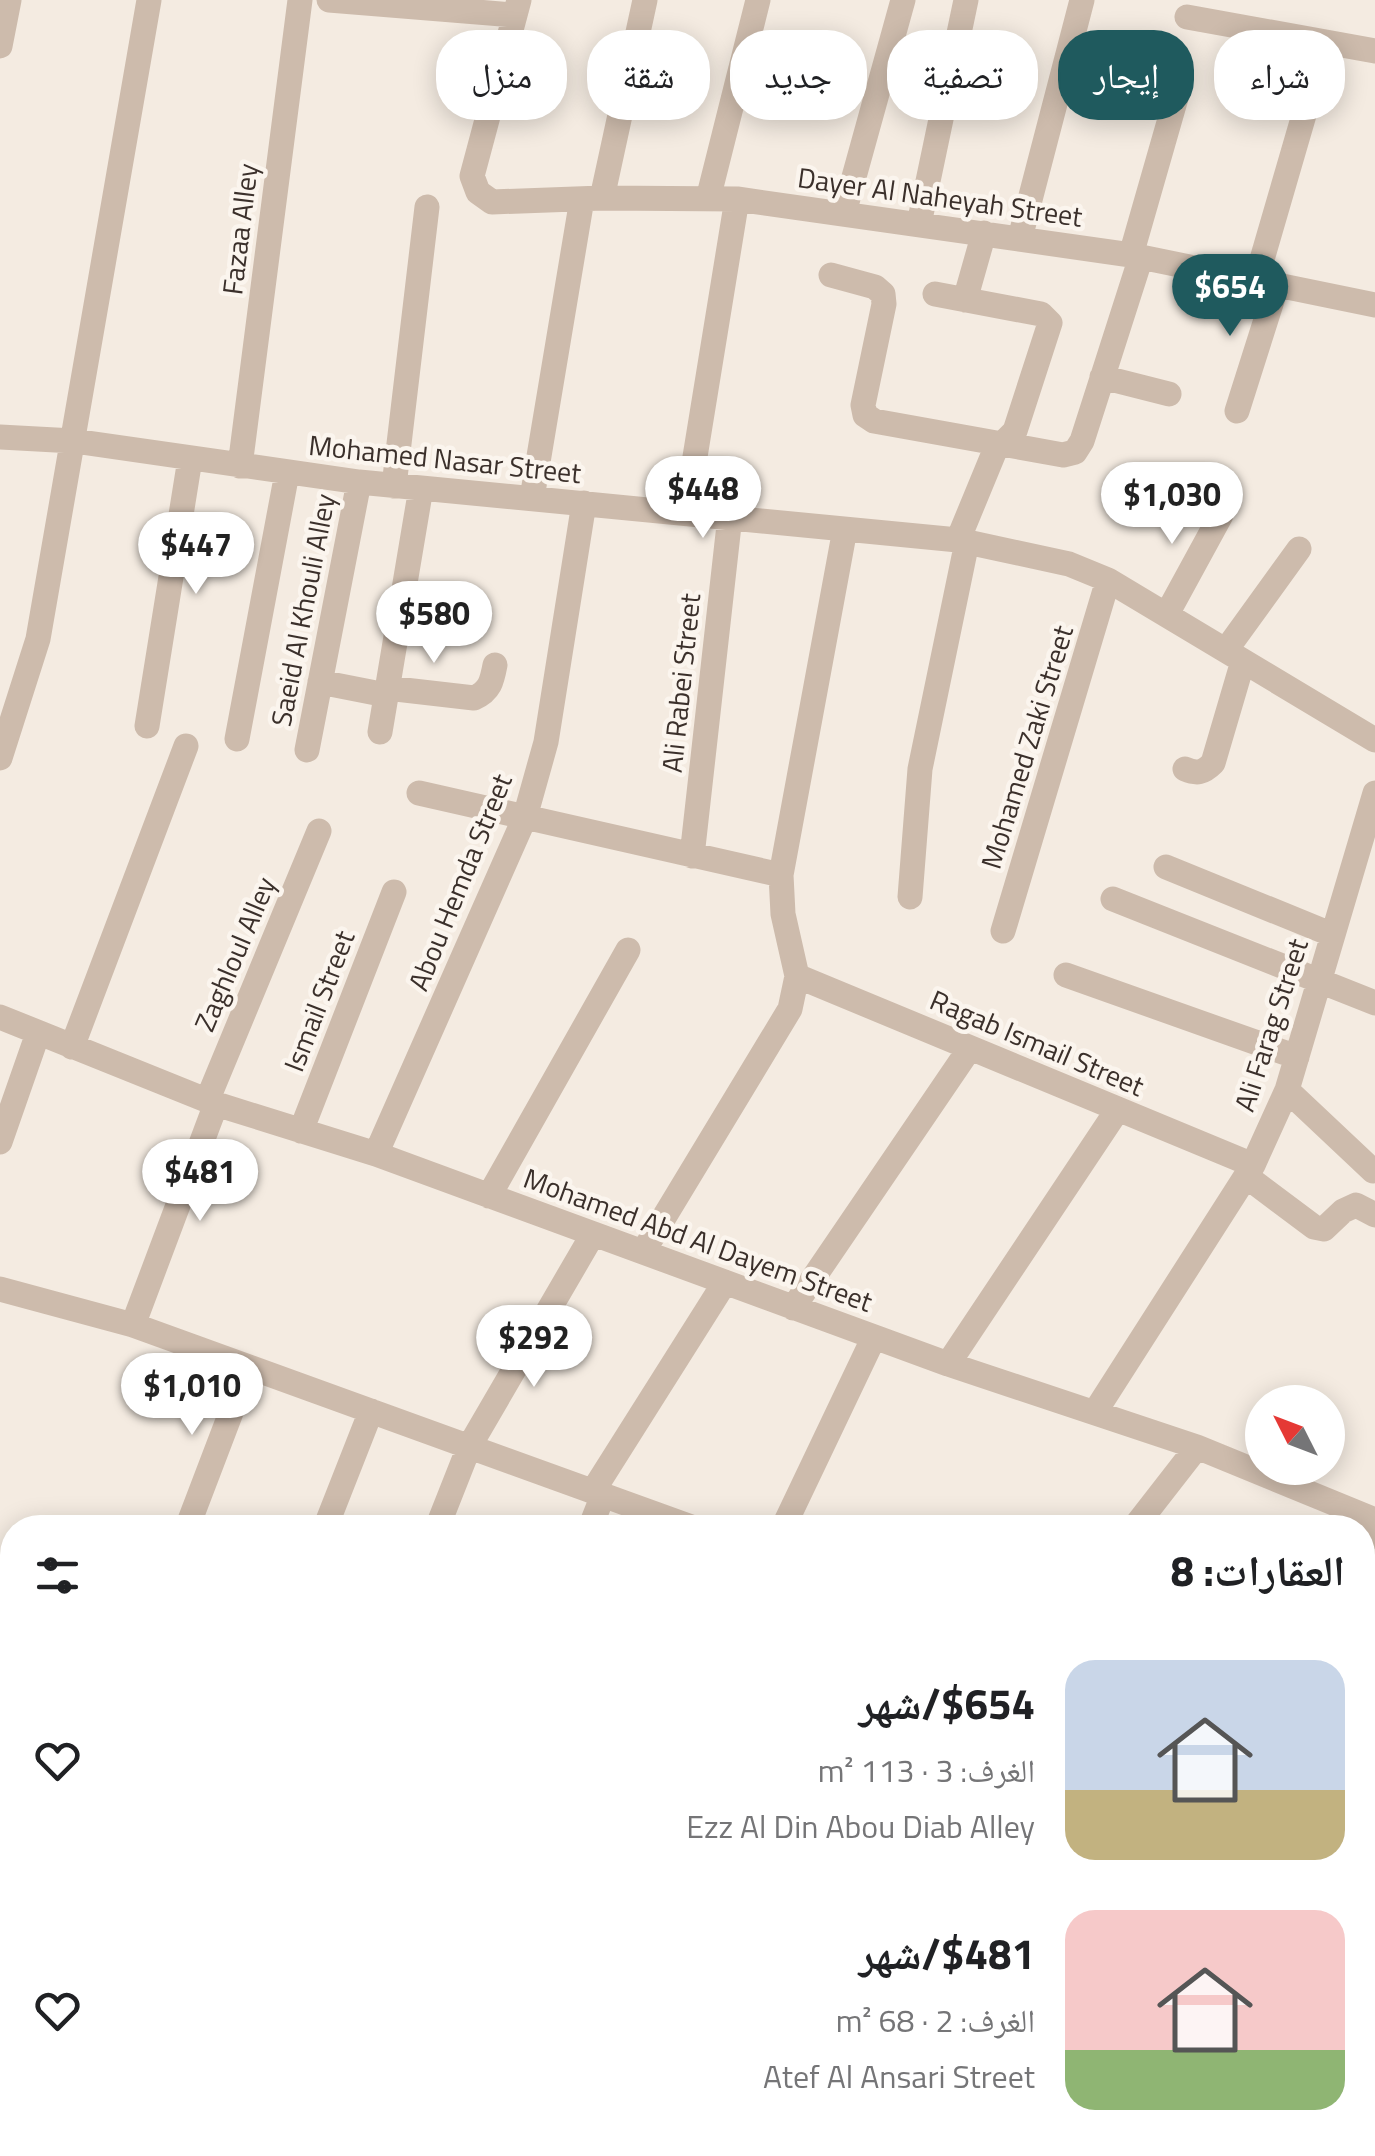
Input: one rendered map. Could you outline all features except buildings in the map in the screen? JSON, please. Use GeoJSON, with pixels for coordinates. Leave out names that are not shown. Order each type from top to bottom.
{"type":"FeatureCollection","features":[{"type":"Feature","properties":{"kind":"street"},"geometry":{"type":"LineString","coordinates":[[0,46],[9,0]]}},
{"type":"Feature","properties":{"kind":"street"},"geometry":{"type":"LineString","coordinates":[[0,758],[38,639],[149,0]]}},
{"type":"Feature","properties":{"kind":"street","name":"Fazaa Alley"},"geometry":{"type":"LineString","coordinates":[[240,466],[300,0]]}},
{"type":"Feature","properties":{"kind":"street"},"geometry":{"type":"LineString","coordinates":[[329,0],[516,8]]}},
{"type":"Feature","properties":{"kind":"street"},"geometry":{"type":"LineString","coordinates":[[532,498],[592,198],[645,0]]}},
{"type":"Feature","properties":{"kind":"street"},"geometry":{"type":"LineString","coordinates":[[708,199],[758,0]]}},
{"type":"Feature","properties":{"kind":"street"},"geometry":{"type":"LineString","coordinates":[[844,213],[902,0]]}},
{"type":"Feature","properties":{"kind":"street"},"geometry":{"type":"LineString","coordinates":[[919,224],[966,0]]}},
{"type":"Feature","properties":{"kind":"street"},"geometry":{"type":"LineString","coordinates":[[1020,238],[1082,0]]}},
{"type":"Feature","properties":{"kind":"street","name":"Dayer Al Naheyah Street"},"geometry":{"type":"LineString","coordinates":[[516,8],[472,176],[478,192],[492,202],[738,199],[1136,256],[1375,305]]}},
{"type":"Feature","properties":{"kind":"street"},"geometry":{"type":"LineString","coordinates":[[1187,16],[1375,51]]}},
{"type":"Feature","properties":{"kind":"street"},"geometry":{"type":"LineString","coordinates":[[831,276],[875,287],[884,294],[863,406],[865,415],[874,421],[1000,444],[1064,455],[1075,452],[1102,377],[1171,120]]}},
{"type":"Feature","properties":{"kind":"street"},"geometry":{"type":"LineString","coordinates":[[1236,411],[1303,120]]}},
{"type":"Feature","properties":{"kind":"street"},"geometry":{"type":"LineString","coordinates":[[686,512],[738,199]]}},
{"type":"Feature","properties":{"kind":"street"},"geometry":{"type":"LineString","coordinates":[[394,486],[427,208]]}},
{"type":"Feature","properties":{"kind":"street"},"geometry":{"type":"LineString","coordinates":[[965,300],[984,234]]}},
{"type":"Feature","properties":{"kind":"street"},"geometry":{"type":"LineString","coordinates":[[910,897],[920,769],[962,541],[1000,444],[1015,431],[1050,323],[1041,314],[935,294]]}},
{"type":"Feature","properties":{"kind":"street"},"geometry":{"type":"LineString","coordinates":[[1102,377],[1169,394]]}},
{"type":"Feature","properties":{"kind":"street","name":"Mohamed Nasar Street"},"geometry":{"type":"LineString","coordinates":[[0,436],[74,442],[394,486],[962,541],[1069,564],[1108,580],[1374,734]]}},
{"type":"Feature","properties":{"kind":"street"},"geometry":{"type":"LineString","coordinates":[[147,726],[190,459]]}},
{"type":"Feature","properties":{"kind":"street"},"geometry":{"type":"LineString","coordinates":[[237,739],[286,473]]}},
{"type":"Feature","properties":{"kind":"street"},"geometry":{"type":"LineString","coordinates":[[1167,614],[1221,515],[1222,502],[1186,478]]}},
{"type":"Feature","properties":{"kind":"street","name":"Saeid Al Khouli Alley"},"geometry":{"type":"LineString","coordinates":[[306,750],[359,482]]}},
{"type":"Feature","properties":{"kind":"street"},"geometry":{"type":"LineString","coordinates":[[380,732],[421,488]]}},
{"type":"Feature","properties":{"kind":"street","name":"Abou Hemda Street"},"geometry":{"type":"LineString","coordinates":[[376,1154],[525,818],[546,742],[584,503]]}},
{"type":"Feature","properties":{"kind":"street","name":"Ali Rabei Street"},"geometry":{"type":"LineString","coordinates":[[692,856],[730,516]]}},
{"type":"Feature","properties":{"kind":"street"},"geometry":{"type":"LineString","coordinates":[[643,1252],[790,1008],[798,976],[783,914],[781,875],[845,529]]}},
{"type":"Feature","properties":{"kind":"street"},"geometry":{"type":"LineString","coordinates":[[1185,768],[1194,773],[1213,764],[1234,655],[1299,549]]}},
{"type":"Feature","properties":{"kind":"street","name":"Mohamed Zaki Street"},"geometry":{"type":"LineString","coordinates":[[1004,931],[1108,580]]}},
{"type":"Feature","properties":{"kind":"street"},"geometry":{"type":"LineString","coordinates":[[320,682],[387,692],[474,698],[484,694],[491,684],[495,664]]}},
{"type":"Feature","properties":{"kind":"street"},"geometry":{"type":"LineString","coordinates":[[72,1046],[186,746]]}},
{"type":"Feature","properties":{"kind":"street"},"geometry":{"type":"LineString","coordinates":[[419,793],[781,875]]}},
{"type":"Feature","properties":{"kind":"street","name":"Ali Farag Street"},"geometry":{"type":"LineString","coordinates":[[1094,1412],[1249,1170],[1288,1090],[1375,794]]}},
{"type":"Feature","properties":{"kind":"street","name":"Zaghloul Alley"},"geometry":{"type":"LineString","coordinates":[[133,1325],[212,1102],[319,831]]}},
{"type":"Feature","properties":{"kind":"street"},"geometry":{"type":"LineString","coordinates":[[1166,867],[1333,935]]}},
{"type":"Feature","properties":{"kind":"street","name":"Ismail Street"},"geometry":{"type":"LineString","coordinates":[[301,1131],[394,892]]}},
{"type":"Feature","properties":{"kind":"street"},"geometry":{"type":"LineString","coordinates":[[1113,899],[1375,1003]]}},
{"type":"Feature","properties":{"kind":"street"},"geometry":{"type":"LineString","coordinates":[[490,1196],[628,950]]}},
{"type":"Feature","properties":{"kind":"street"},"geometry":{"type":"LineString","coordinates":[[1066,975],[1297,1057]]}},
{"type":"Feature","properties":{"kind":"street","name":"Ragab Ismail Street"},"geometry":{"type":"LineString","coordinates":[[798,976],[1118,1109],[1249,1170],[1314,1228],[1324,1229],[1343,1212]]}},
{"type":"Feature","properties":{"kind":"street","name":"Mohamed Abd Al Dayem Street"},"geometry":{"type":"LineString","coordinates":[[0,1018],[212,1102],[376,1154],[948,1364],[1197,1446],[1363,1515]]}},
{"type":"Feature","properties":{"kind":"street"},"geometry":{"type":"LineString","coordinates":[[0,1142],[38,1032]]}},
{"type":"Feature","properties":{"kind":"street"},"geometry":{"type":"LineString","coordinates":[[794,1308],[970,1048]]}},
{"type":"Feature","properties":{"kind":"street"},"geometry":{"type":"LineString","coordinates":[[1288,1090],[1374,1170],[1343,1212]]}},
{"type":"Feature","properties":{"kind":"street"},"geometry":{"type":"LineString","coordinates":[[948,1364],[1118,1109]]}},
{"type":"Feature","properties":{"kind":"street"},"geometry":{"type":"LineString","coordinates":[[1343,1212],[1356,1205],[1375,1215]]}},
{"type":"Feature","properties":{"kind":"street"},"geometry":{"type":"LineString","coordinates":[[443,1515],[469,1446],[593,1234]]}},
{"type":"Feature","properties":{"kind":"street"},"geometry":{"type":"LineString","coordinates":[[593,1515],[598,1493],[726,1282]]}},
{"type":"Feature","properties":{"kind":"street"},"geometry":{"type":"LineString","coordinates":[[0,1289],[133,1325],[658,1515]]}},
{"type":"Feature","properties":{"kind":"street"},"geometry":{"type":"LineString","coordinates":[[789,1515],[874,1337]]}},
{"type":"Feature","properties":{"kind":"street"},"geometry":{"type":"LineString","coordinates":[[192,1515],[248,1368]]}},
{"type":"Feature","properties":{"kind":"street"},"geometry":{"type":"LineString","coordinates":[[330,1515],[371,1411]]}},
{"type":"Feature","properties":{"kind":"street"},"geometry":{"type":"LineString","coordinates":[[1144,1515],[1197,1446]]}}]}
